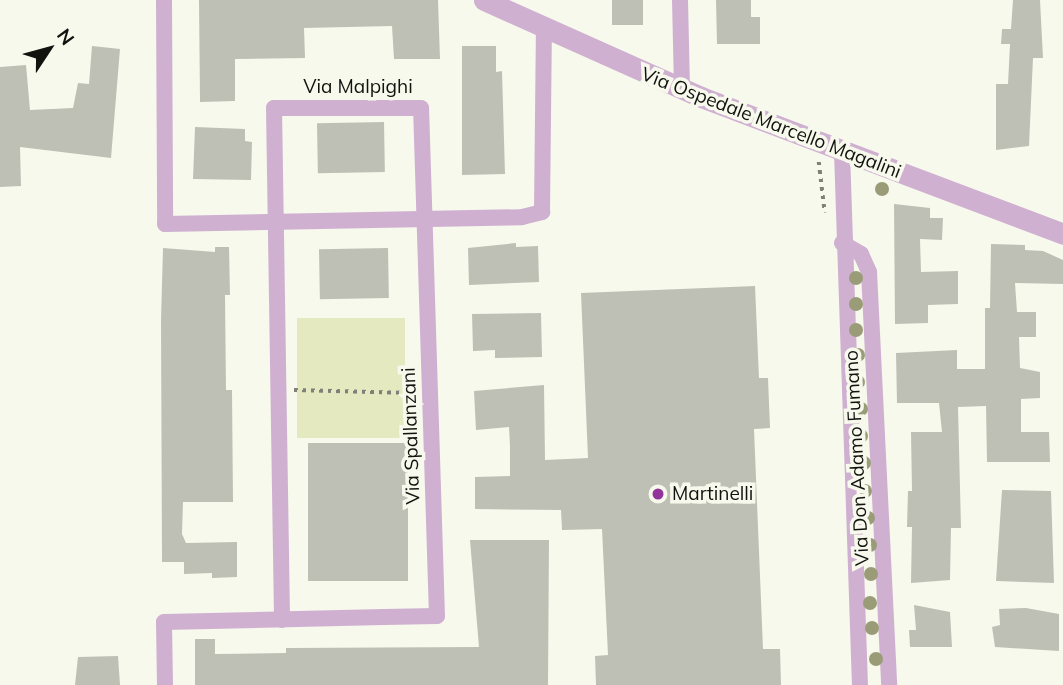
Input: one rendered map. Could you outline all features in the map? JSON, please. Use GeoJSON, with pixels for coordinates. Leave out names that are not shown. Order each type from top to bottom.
{"type":"FeatureCollection","features":[{"type":"Feature","properties":{"kind":"street"},"geometry":{"type":"LineString","coordinates":[[164,0],[165,224],[531,216],[542,212],[544,31]]}},
{"type":"Feature","properties":{"kind":"street","name":"Via Ospedale Marcello Magalini"},"geometry":{"type":"LineString","coordinates":[[484,0],[544,31],[682,90],[1063,234]]}},
{"type":"Feature","properties":{"kind":"street"},"geometry":{"type":"LineString","coordinates":[[680,0],[682,90]]}},
{"type":"Feature","properties":{"kind":"street","name":"Via Malpighi"},"geometry":{"type":"LineString","coordinates":[[282,620],[274,108],[421,108],[425,219]]}},
{"type":"Feature","properties":{"kind":"street","name":"Via Don Adamo Fumano"},"geometry":{"type":"LineString","coordinates":[[842,152],[842,243],[860,685]]}},
{"type":"Feature","properties":{"kind":"street","name":"Via Spallanzani"},"geometry":{"type":"LineString","coordinates":[[165,685],[164,622],[437,616],[425,219]]}},
{"type":"Feature","properties":{"kind":"street"},"geometry":{"type":"LineString","coordinates":[[1063,223],[1063,234]]}},
{"type":"Feature","properties":{"kind":"street","name":"Via Don Adamo Fumano"},"geometry":{"type":"LineString","coordinates":[[842,243],[861,254],[869,271],[889,685]]}},
{"type":"Feature","properties":{"kind":"path"},"geometry":{"type":"LineString","coordinates":[[278,390],[430,393]]}},
{"type":"Feature","properties":{"kind":"green space"},"geometry":{"type":"Polygon","coordinates":[[[297,318],[405,318],[405,438],[297,438],[297,318]]]}},
{"type":"Feature","properties":{"kind":"building"},"geometry":{"type":"Polygon","coordinates":[[[199,0],[438,0],[440,59],[394,59],[392,26],[304,28],[305,58],[235,59],[235,101],[200,102],[199,0]]]}},
{"type":"Feature","properties":{"kind":"building"},"geometry":{"type":"Polygon","coordinates":[[[612,0],[643,0],[643,25],[612,25],[612,0]]]}},
{"type":"Feature","properties":{"kind":"building"},"geometry":{"type":"Polygon","coordinates":[[[716,0],[751,0],[751,17],[760,17],[760,44],[717,44],[716,0]]]}},
{"type":"Feature","properties":{"kind":"building"},"geometry":{"type":"Polygon","coordinates":[[[1013,0],[1040,0],[1043,58],[1033,58],[1029,146],[996,150],[996,84],[1008,84],[1010,44],[1001,44],[1002,29],[1011,29],[1013,0]]]}},
{"type":"Feature","properties":{"kind":"building"},"geometry":{"type":"Polygon","coordinates":[[[92,46],[120,49],[111,158],[20,147],[21,186],[0,187],[0,67],[26,65],[30,110],[73,108],[78,83],[89,84],[92,46]]]}},
{"type":"Feature","properties":{"kind":"building"},"geometry":{"type":"Polygon","coordinates":[[[462,46],[496,46],[496,72],[502,71],[505,174],[462,175],[462,46]]]}},
{"type":"Feature","properties":{"kind":"building"},"geometry":{"type":"Polygon","coordinates":[[[384,122],[385,172],[318,173],[317,123],[384,122]]]}},
{"type":"Feature","properties":{"kind":"building"},"geometry":{"type":"Polygon","coordinates":[[[195,127],[245,129],[245,141],[252,142],[251,180],[193,179],[195,127]]]}},
{"type":"Feature","properties":{"kind":"building"},"geometry":{"type":"Polygon","coordinates":[[[894,204],[930,208],[930,218],[943,218],[942,240],[920,239],[921,272],[958,271],[958,304],[928,305],[928,323],[895,324],[894,204]]]}},
{"type":"Feature","properties":{"kind":"building"},"geometry":{"type":"Polygon","coordinates":[[[516,243],[516,247],[538,246],[539,282],[469,285],[468,248],[516,243]]]}},
{"type":"Feature","properties":{"kind":"building"},"geometry":{"type":"Polygon","coordinates":[[[991,244],[1025,245],[1025,250],[1043,251],[1063,260],[1063,284],[1015,283],[1017,312],[1036,312],[1036,337],[1019,337],[1020,368],[1040,372],[1040,398],[1021,399],[1021,432],[1049,432],[1050,462],[987,462],[986,406],[958,407],[961,528],[951,528],[950,580],[911,583],[912,527],[907,527],[908,491],[912,491],[911,432],[942,432],[939,403],[897,403],[896,353],[957,350],[957,369],[985,369],[985,308],[990,308],[991,244]]]}},
{"type":"Feature","properties":{"kind":"building"},"geometry":{"type":"Polygon","coordinates":[[[215,247],[229,247],[230,295],[225,295],[226,390],[232,390],[233,502],[183,502],[182,534],[186,543],[237,542],[237,577],[212,578],[212,573],[184,574],[184,562],[162,562],[161,320],[163,248],[215,252],[215,247]]]}},
{"type":"Feature","properties":{"kind":"building"},"geometry":{"type":"Polygon","coordinates":[[[388,248],[389,298],[320,299],[319,249],[388,248]]]}},
{"type":"Feature","properties":{"kind":"building","name":"Martinelli"},"geometry":{"type":"Polygon","coordinates":[[[755,286],[759,378],[768,378],[770,428],[754,429],[763,649],[780,649],[781,685],[596,685],[595,656],[608,655],[602,529],[562,530],[561,510],[475,509],[475,477],[510,476],[510,446],[509,427],[476,430],[474,391],[544,385],[545,460],[588,458],[581,293],[755,286]]]}},
{"type":"Feature","properties":{"kind":"building"},"geometry":{"type":"Polygon","coordinates":[[[541,313],[542,357],[495,358],[495,350],[473,351],[472,314],[541,313]]]}},
{"type":"Feature","properties":{"kind":"building"},"geometry":{"type":"Polygon","coordinates":[[[308,443],[408,443],[408,581],[308,581],[308,443]]]}},
{"type":"Feature","properties":{"kind":"building"},"geometry":{"type":"Polygon","coordinates":[[[1002,490],[1051,491],[1054,583],[996,581],[1002,490]]]}},
{"type":"Feature","properties":{"kind":"building"},"geometry":{"type":"Polygon","coordinates":[[[470,540],[549,540],[548,685],[195,685],[195,639],[215,639],[215,654],[286,653],[286,648],[479,647],[470,540]]]}},
{"type":"Feature","properties":{"kind":"building"},"geometry":{"type":"Polygon","coordinates":[[[914,605],[950,612],[952,647],[910,647],[909,630],[916,630],[914,605]]]}},
{"type":"Feature","properties":{"kind":"building"},"geometry":{"type":"Polygon","coordinates":[[[1026,608],[1059,614],[1059,651],[995,647],[992,627],[1000,625],[999,609],[1026,608]]]}},
{"type":"Feature","properties":{"kind":"building"},"geometry":{"type":"Polygon","coordinates":[[[118,656],[120,685],[75,685],[78,657],[118,656]]]}},
{"type":"Feature","properties":{"kind":"place","name":"Martinelli"},"geometry":{"type":"Point","coordinates":[658,494]}}]}
